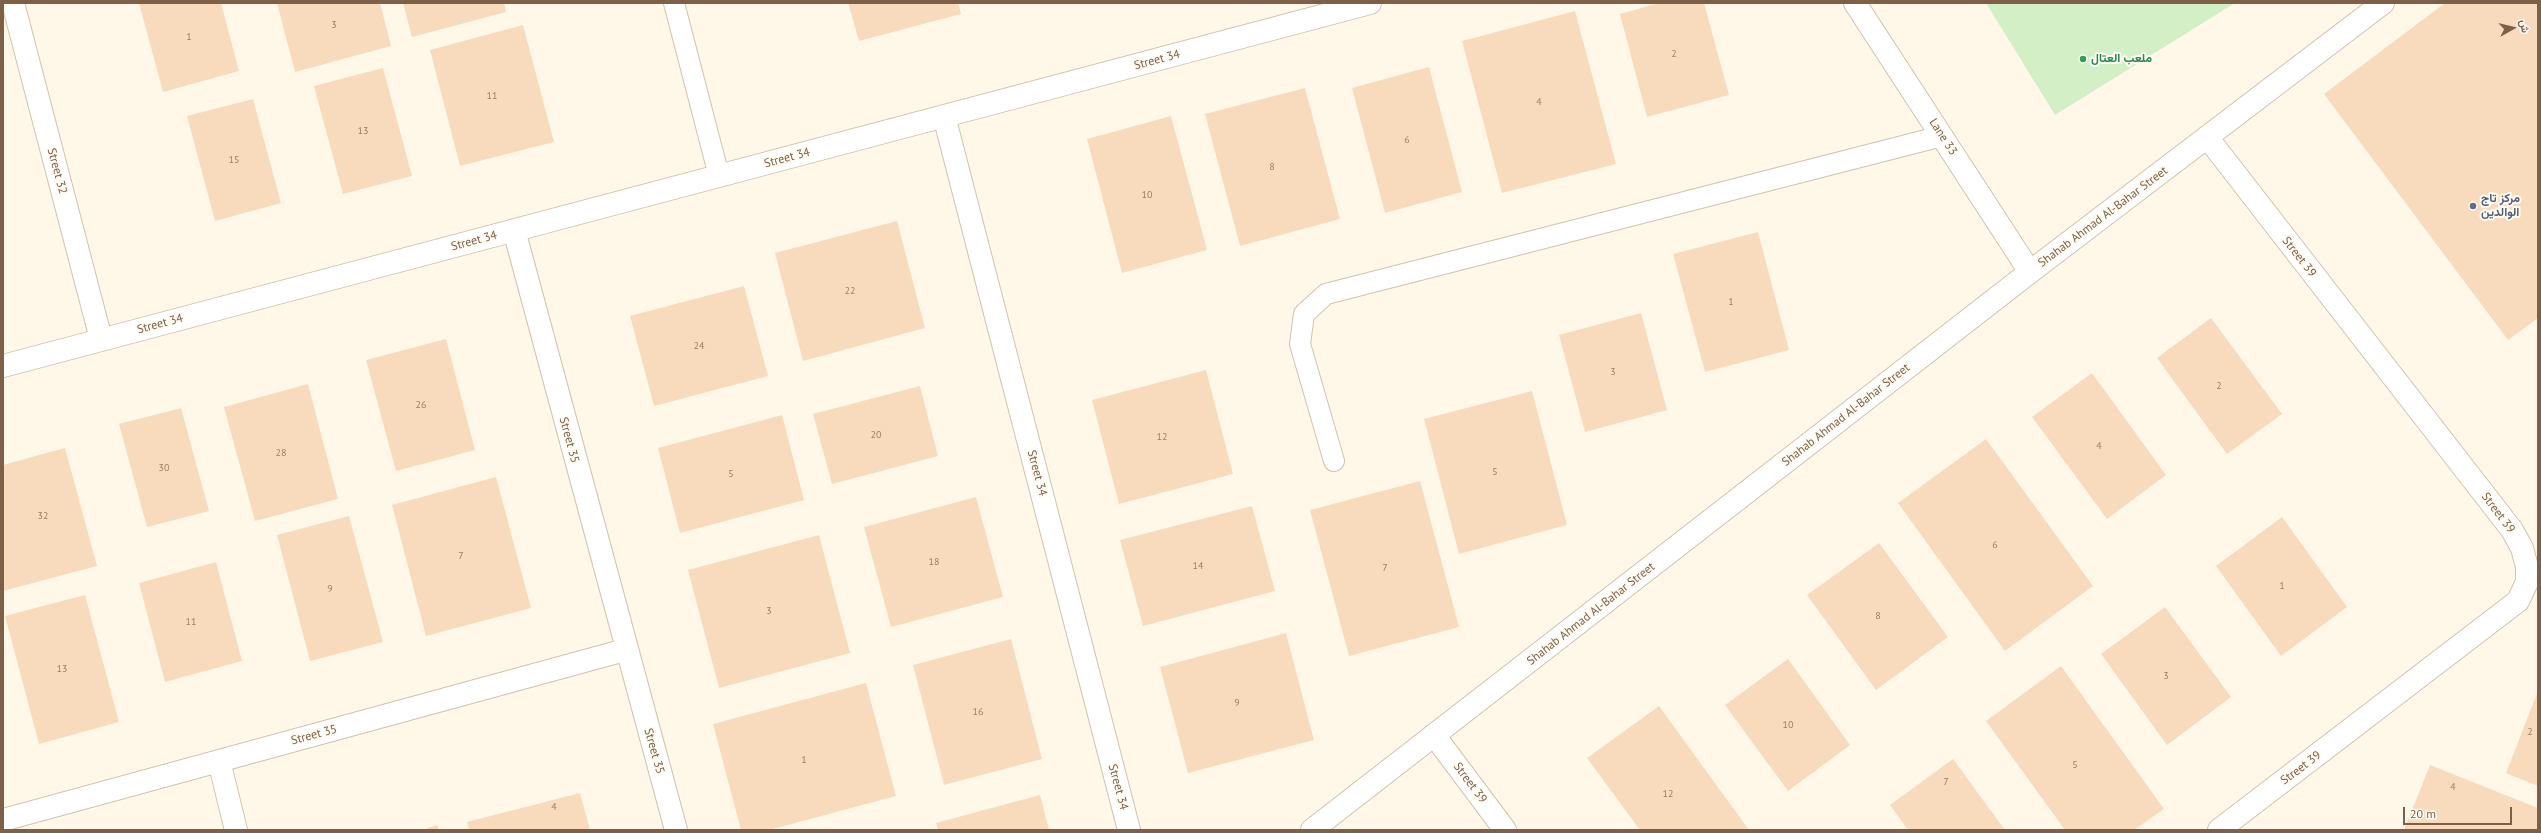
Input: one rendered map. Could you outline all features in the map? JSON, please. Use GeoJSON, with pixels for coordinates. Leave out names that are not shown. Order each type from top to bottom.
{"type":"FeatureCollection","features":[{"type":"Feature","properties":{"kind":"street","name":"Street 32"},"geometry":{"type":"LineString","coordinates":[[13,3],[102,340]]}},
{"type":"Feature","properties":{"kind":"street","name":"Street 34"},"geometry":{"type":"LineString","coordinates":[[3,366],[1370,3]]}},
{"type":"Feature","properties":{"kind":"street","name":"Lane 33"},"geometry":{"type":"LineString","coordinates":[[1855,3],[2030,272]]}},
{"type":"Feature","properties":{"kind":"street","name":"Shahab Ahmad Al-Bahar Street"},"geometry":{"type":"LineString","coordinates":[[1312,830],[2030,272],[2383,3]]}},
{"type":"Feature","properties":{"kind":"street","name":"Street 34"},"geometry":{"type":"LineString","coordinates":[[944,116],[1129,830]]}},
{"type":"Feature","properties":{"kind":"street","name":"Street 39"},"geometry":{"type":"LineString","coordinates":[[2207,137],[2512,530],[2522,548],[2532,585],[2518,602],[2500,617],[2219,830]]}},
{"type":"Feature","properties":{"kind":"street","name":"Street 35"},"geometry":{"type":"LineString","coordinates":[[514,230],[625,650],[676,830]]}},
{"type":"Feature","properties":{"kind":"street","name":"Street 35"},"geometry":{"type":"LineString","coordinates":[[3,820],[625,650]]}},
{"type":"Feature","properties":{"kind":"street","name":"Street 39"},"geometry":{"type":"LineString","coordinates":[[1434,735],[1505,830]]}},
{"type":"Feature","properties":{"kind":"street"},"geometry":{"type":"LineString","coordinates":[[219,761],[236,830]]}},
{"type":"Feature","properties":{"kind":"lane"},"geometry":{"type":"LineString","coordinates":[[674,3],[719,176]]}},
{"type":"Feature","properties":{"kind":"lane"},"geometry":{"type":"LineString","coordinates":[[1334,461],[1300,344],[1304,314],[1326,294],[1942,136]]}},
{"type":"Feature","properties":{"kind":"green space","name":"ملعب العتال"},"geometry":{"type":"Polygon","coordinates":[[[1986,3],[2235,3],[2055,115],[1986,3]]]}},
{"type":"Feature","properties":{"kind":"building"},"geometry":{"type":"Polygon","coordinates":[[[139,3],[221,3],[239,71],[163,92],[139,3]]]}},
{"type":"Feature","properties":{"kind":"building"},"geometry":{"type":"Polygon","coordinates":[[[277,3],[380,3],[391,46],[295,72],[277,3]]]}},
{"type":"Feature","properties":{"kind":"building"},"geometry":{"type":"Polygon","coordinates":[[[403,3],[504,3],[506,12],[412,37],[403,3]]]}},
{"type":"Feature","properties":{"kind":"building"},"geometry":{"type":"Polygon","coordinates":[[[848,3],[958,3],[961,14],[859,41],[848,3]]]}},
{"type":"Feature","properties":{"kind":"building"},"geometry":{"type":"Polygon","coordinates":[[[1659,3],[1704,3],[1729,95],[1647,117],[1620,14],[1659,3]]]}},
{"type":"Feature","properties":{"kind":"building","name":"مركز تاج الوالدين"},"geometry":{"type":"Polygon","coordinates":[[[2445,3],[2538,3],[2538,318],[2508,340],[2324,94],[2445,3]]]}},
{"type":"Feature","properties":{"kind":"building"},"geometry":{"type":"Polygon","coordinates":[[[1575,11],[1616,164],[1502,193],[1462,41],[1575,11]]]}},
{"type":"Feature","properties":{"kind":"building"},"geometry":{"type":"Polygon","coordinates":[[[523,25],[554,142],[460,166],[430,50],[523,25]]]}},
{"type":"Feature","properties":{"kind":"building"},"geometry":{"type":"Polygon","coordinates":[[[1429,67],[1462,192],[1385,213],[1352,88],[1429,67]]]}},
{"type":"Feature","properties":{"kind":"building"},"geometry":{"type":"Polygon","coordinates":[[[383,68],[412,176],[343,194],[314,86],[383,68]]]}},
{"type":"Feature","properties":{"kind":"building"},"geometry":{"type":"Polygon","coordinates":[[[1305,88],[1340,219],[1240,246],[1205,114],[1305,88]]]}},
{"type":"Feature","properties":{"kind":"building"},"geometry":{"type":"Polygon","coordinates":[[[253,99],[281,203],[215,221],[187,116],[253,99]]]}},
{"type":"Feature","properties":{"kind":"building"},"geometry":{"type":"Polygon","coordinates":[[[1171,116],[1207,250],[1122,273],[1087,139],[1171,116]]]}},
{"type":"Feature","properties":{"kind":"building"},"geometry":{"type":"Polygon","coordinates":[[[897,221],[925,328],[803,361],[775,253],[897,221]]]}},
{"type":"Feature","properties":{"kind":"building"},"geometry":{"type":"Polygon","coordinates":[[[1758,232],[1789,350],[1705,372],[1673,254],[1758,232]]]}},
{"type":"Feature","properties":{"kind":"building"},"geometry":{"type":"Polygon","coordinates":[[[744,286],[768,376],[654,406],[630,316],[744,286]]]}},
{"type":"Feature","properties":{"kind":"building"},"geometry":{"type":"Polygon","coordinates":[[[1641,313],[1667,410],[1585,432],[1559,335],[1641,313]]]}},
{"type":"Feature","properties":{"kind":"building"},"geometry":{"type":"Polygon","coordinates":[[[2211,318],[2282,414],[2227,454],[2157,358],[2211,318]]]}},
{"type":"Feature","properties":{"kind":"building"},"geometry":{"type":"Polygon","coordinates":[[[446,339],[475,450],[396,471],[366,360],[446,339]]]}},
{"type":"Feature","properties":{"kind":"building"},"geometry":{"type":"Polygon","coordinates":[[[1206,370],[1233,474],[1119,504],[1092,400],[1206,370]]]}},
{"type":"Feature","properties":{"kind":"building"},"geometry":{"type":"Polygon","coordinates":[[[2092,373],[2166,475],[2107,519],[2032,417],[2092,373]]]}},
{"type":"Feature","properties":{"kind":"building"},"geometry":{"type":"Polygon","coordinates":[[[308,384],[338,499],[255,521],[224,407],[308,384]]]}},
{"type":"Feature","properties":{"kind":"building"},"geometry":{"type":"Polygon","coordinates":[[[920,386],[938,456],[832,484],[813,414],[920,386]]]}},
{"type":"Feature","properties":{"kind":"building"},"geometry":{"type":"Polygon","coordinates":[[[1532,391],[1567,525],[1459,554],[1424,419],[1532,391]]]}},
{"type":"Feature","properties":{"kind":"building"},"geometry":{"type":"Polygon","coordinates":[[[181,408],[209,511],[147,527],[119,424],[181,408]]]}},
{"type":"Feature","properties":{"kind":"building"},"geometry":{"type":"Polygon","coordinates":[[[782,415],[804,500],[680,533],[658,448],[782,415]]]}},
{"type":"Feature","properties":{"kind":"building"},"geometry":{"type":"Polygon","coordinates":[[[1986,439],[2093,586],[2005,651],[1898,503],[1986,439]]]}},
{"type":"Feature","properties":{"kind":"building"},"geometry":{"type":"Polygon","coordinates":[[[65,448],[97,566],[3,591],[3,465],[65,448]]]}},
{"type":"Feature","properties":{"kind":"building"},"geometry":{"type":"Polygon","coordinates":[[[496,477],[531,608],[426,636],[392,505],[496,477]]]}},
{"type":"Feature","properties":{"kind":"building"},"geometry":{"type":"Polygon","coordinates":[[[1420,481],[1459,627],[1349,656],[1310,510],[1420,481]]]}},
{"type":"Feature","properties":{"kind":"building"},"geometry":{"type":"Polygon","coordinates":[[[976,497],[1003,597],[891,627],[864,527],[976,497]]]}},
{"type":"Feature","properties":{"kind":"building"},"geometry":{"type":"Polygon","coordinates":[[[1252,506],[1275,591],[1143,626],[1120,540],[1252,506]]]}},
{"type":"Feature","properties":{"kind":"building"},"geometry":{"type":"Polygon","coordinates":[[[349,516],[383,642],[310,661],[277,535],[349,516]]]}},
{"type":"Feature","properties":{"kind":"building"},"geometry":{"type":"Polygon","coordinates":[[[2282,517],[2347,607],[2281,656],[2216,566],[2282,517]]]}},
{"type":"Feature","properties":{"kind":"building"},"geometry":{"type":"Polygon","coordinates":[[[819,535],[850,653],[719,688],[688,570],[819,535]]]}},
{"type":"Feature","properties":{"kind":"building"},"geometry":{"type":"Polygon","coordinates":[[[1879,543],[1948,637],[1876,690],[1807,595],[1879,543]]]}},
{"type":"Feature","properties":{"kind":"building"},"geometry":{"type":"Polygon","coordinates":[[[216,562],[242,661],[165,682],[139,583],[216,562]]]}},
{"type":"Feature","properties":{"kind":"building"},"geometry":{"type":"Polygon","coordinates":[[[85,595],[119,722],[39,744],[5,616],[85,595]]]}},
{"type":"Feature","properties":{"kind":"building"},"geometry":{"type":"Polygon","coordinates":[[[2165,607],[2231,697],[2167,745],[2101,654],[2165,607]]]}},
{"type":"Feature","properties":{"kind":"building"},"geometry":{"type":"Polygon","coordinates":[[[1286,633],[1314,740],[1188,773],[1160,667],[1286,633]]]}},
{"type":"Feature","properties":{"kind":"building"},"geometry":{"type":"Polygon","coordinates":[[[1011,639],[1042,759],[944,785],[913,665],[1011,639]]]}},
{"type":"Feature","properties":{"kind":"building"},"geometry":{"type":"Polygon","coordinates":[[[1788,659],[1850,745],[1788,791],[1725,705],[1788,659]]]}},
{"type":"Feature","properties":{"kind":"building"},"geometry":{"type":"Polygon","coordinates":[[[2061,666],[2164,809],[2134,830],[2065,830],[1986,721],[2061,666]]]}},
{"type":"Feature","properties":{"kind":"building"},"geometry":{"type":"Polygon","coordinates":[[[866,683],[896,796],[769,830],[741,830],[713,724],[866,683]]]}},
{"type":"Feature","properties":{"kind":"building"},"geometry":{"type":"Polygon","coordinates":[[[2538,691],[2538,786],[2506,773],[2538,691]]]}},
{"type":"Feature","properties":{"kind":"building"},"geometry":{"type":"Polygon","coordinates":[[[1659,706],[1749,830],[1640,830],[1587,758],[1659,706]]]}},
{"type":"Feature","properties":{"kind":"building"},"geometry":{"type":"Polygon","coordinates":[[[1953,759],[2005,830],[1908,830],[1890,805],[1953,759]]]}},
{"type":"Feature","properties":{"kind":"building"},"geometry":{"type":"Polygon","coordinates":[[[2430,765],[2538,808],[2538,830],[2404,830],[2430,765]]]}},
{"type":"Feature","properties":{"kind":"building"},"geometry":{"type":"Polygon","coordinates":[[[580,793],[590,830],[469,830],[467,822],[580,793]]]}},
{"type":"Feature","properties":{"kind":"building"},"geometry":{"type":"Polygon","coordinates":[[[1040,795],[1049,830],[938,830],[936,823],[1040,795]]]}},
{"type":"Feature","properties":{"kind":"building"},"geometry":{"type":"Polygon","coordinates":[[[437,825],[439,830],[422,830],[437,825]]]}},
{"type":"Feature","properties":{"kind":"place","name":"ملعب العتال"},"geometry":{"type":"Point","coordinates":[2083,59]}},
{"type":"Feature","properties":{"kind":"place","name":"مركز تاج الوالدين"},"geometry":{"type":"Point","coordinates":[2473,206]}}]}
